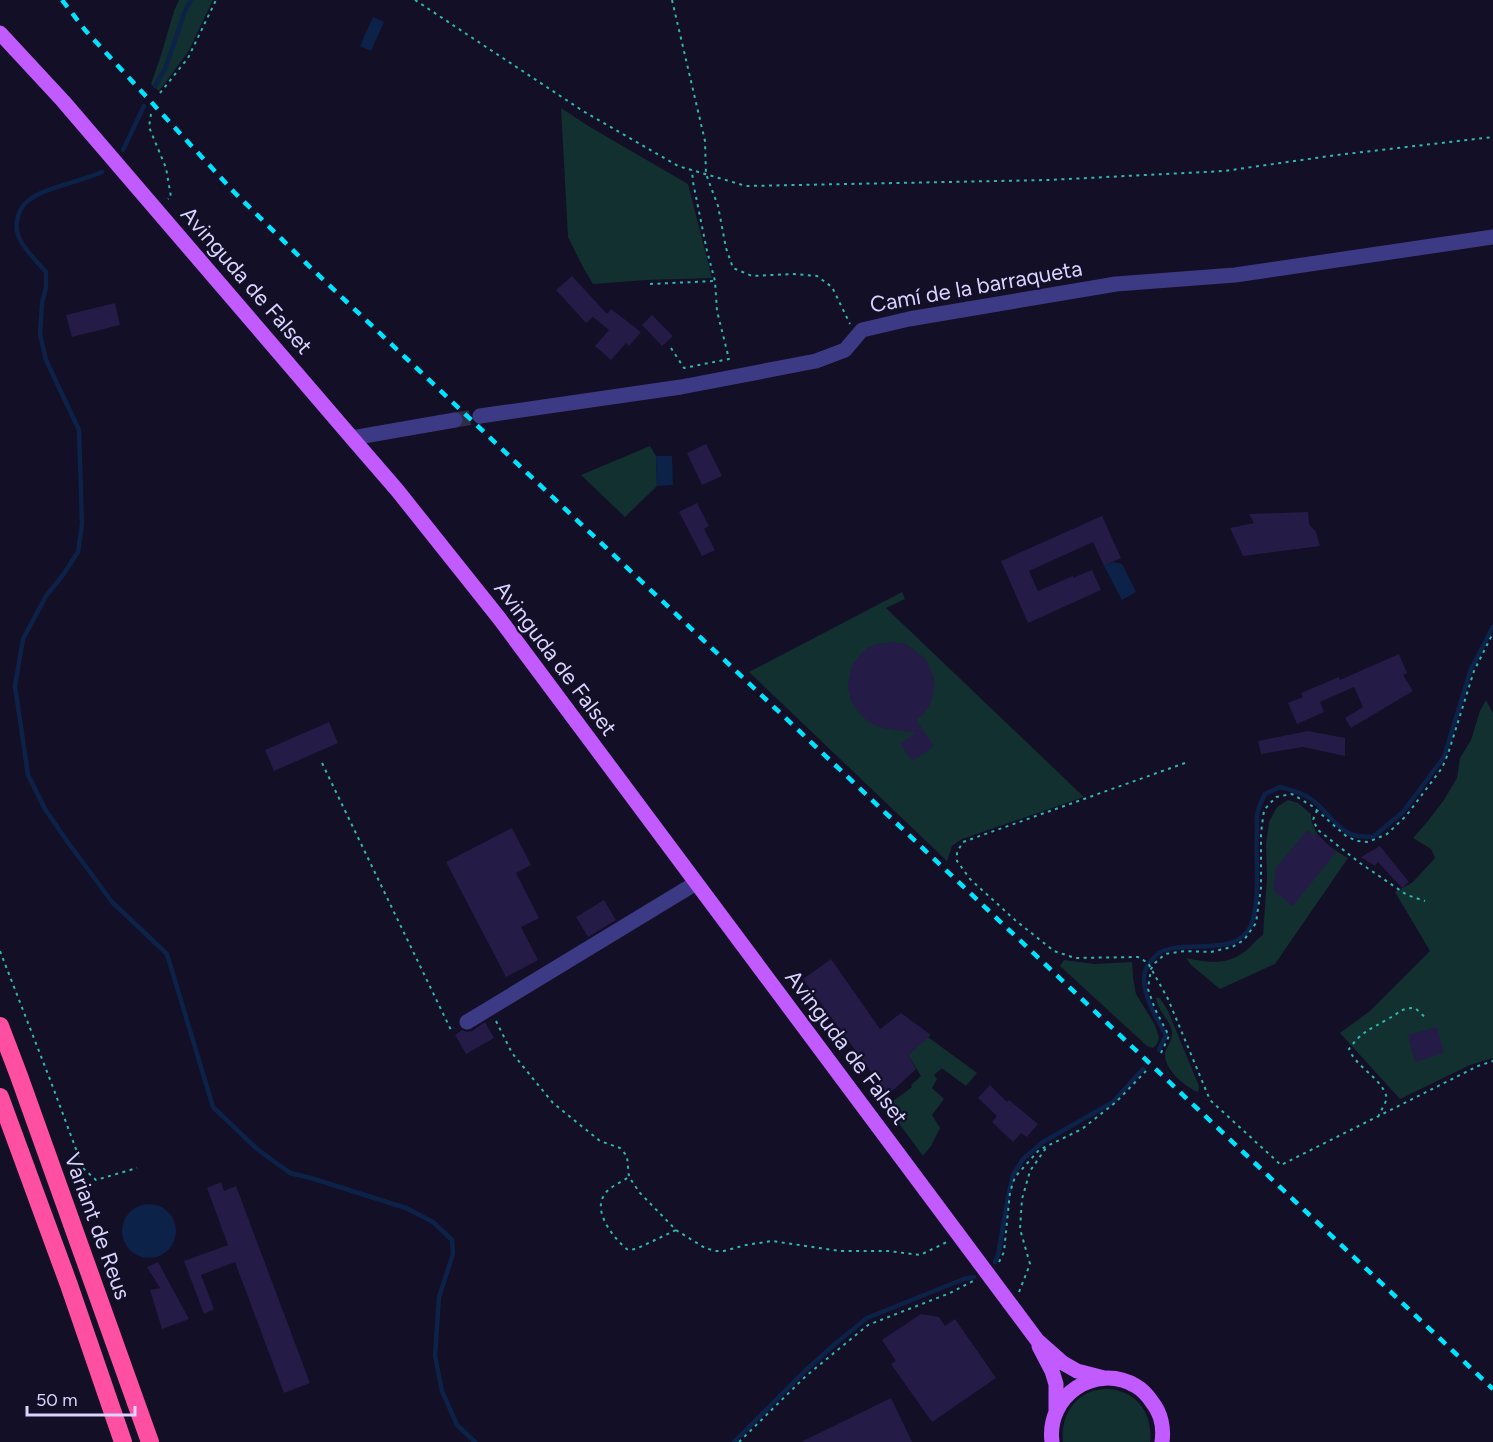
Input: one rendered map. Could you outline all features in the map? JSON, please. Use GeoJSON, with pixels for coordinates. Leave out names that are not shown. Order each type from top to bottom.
{"type":"FeatureCollection","features":[{"type":"Feature","properties":{"kind":"highway","name":"Variant de Reus"},"geometry":{"type":"LineString","coordinates":[[0,1026],[150,1442]]}},
{"type":"Feature","properties":{"kind":"highway"},"geometry":{"type":"LineString","coordinates":[[0,1097],[69,1285],[123,1442]]}},
{"type":"Feature","properties":{"kind":"main road","name":"Avinguda de Falset"},"geometry":{"type":"LineString","coordinates":[[0,33],[63,101],[397,490],[499,618],[1037,1340]]}},
{"type":"Feature","properties":{"kind":"main road"},"geometry":{"type":"LineString","coordinates":[[1037,1340],[1063,1363],[1077,1371],[1104,1378]]}},
{"type":"Feature","properties":{"kind":"main road"},"geometry":{"type":"LineString","coordinates":[[1037,1340],[1056,1384],[1056,1411]]}},
{"type":"Feature","properties":{"kind":"main road"},"geometry":{"type":"LineString","coordinates":[[1051,1441],[1053,1420],[1060,1402],[1075,1388],[1096,1379],[1112,1378],[1136,1386],[1145,1392],[1157,1408],[1162,1424],[1162,1442]]}},
{"type":"Feature","properties":{"kind":"street","name":"Camí de la barraqueta"},"geometry":{"type":"LineString","coordinates":[[480,416],[681,387],[816,361],[845,350],[862,330],[909,319],[1116,284],[1235,275],[1493,237]]}},
{"type":"Feature","properties":{"kind":"street"},"geometry":{"type":"LineString","coordinates":[[352,438],[455,420]]}},
{"type":"Feature","properties":{"kind":"street"},"geometry":{"type":"LineString","coordinates":[[467,1022],[696,883]]}},
{"type":"Feature","properties":{"kind":"path"},"geometry":{"type":"LineString","coordinates":[[160,93],[188,58],[216,0]]}},
{"type":"Feature","properties":{"kind":"path"},"geometry":{"type":"LineString","coordinates":[[415,0],[583,111],[678,166],[746,186],[1048,180],[1224,171],[1493,137]]}},
{"type":"Feature","properties":{"kind":"path"},"geometry":{"type":"LineString","coordinates":[[672,0],[705,141],[706,174],[718,206],[726,248],[733,268],[752,276],[794,274],[817,276],[832,287],[856,337]]}},
{"type":"Feature","properties":{"kind":"path"},"geometry":{"type":"LineString","coordinates":[[151,114],[149,127],[166,168],[171,197],[157,210]]}},
{"type":"Feature","properties":{"kind":"path"},"geometry":{"type":"LineString","coordinates":[[671,348],[684,368],[729,359],[717,311],[716,281],[707,252],[692,170]]}},
{"type":"Feature","properties":{"kind":"path"},"geometry":{"type":"LineString","coordinates":[[650,284],[716,281]]}},
{"type":"Feature","properties":{"kind":"path"},"geometry":{"type":"LineString","coordinates":[[1161,1053],[1169,1036],[1148,989],[1151,969],[1165,954],[1185,951],[1210,952],[1232,947],[1244,940],[1256,923],[1261,888],[1261,833],[1264,810],[1276,797],[1292,794],[1317,810],[1346,836],[1357,841],[1368,842],[1387,834],[1406,816],[1442,768],[1474,671],[1493,633]]}},
{"type":"Feature","properties":{"kind":"path"},"geometry":{"type":"LineString","coordinates":[[322,763],[451,1030],[467,1022]]}},
{"type":"Feature","properties":{"kind":"path"},"geometry":{"type":"LineString","coordinates":[[1185,763],[963,842],[957,852],[957,861],[970,879],[1015,920],[1054,951],[1075,958],[1138,957],[1148,963],[1168,999],[1210,1100],[1281,1165],[1478,1066],[1493,1061]]}},
{"type":"Feature","properties":{"kind":"path"},"geometry":{"type":"LineString","coordinates":[[1317,810],[1312,820],[1318,830],[1390,884],[1425,901]]}},
{"type":"Feature","properties":{"kind":"path"},"geometry":{"type":"LineString","coordinates":[[0,951],[83,1168],[96,1180],[137,1168]]}},
{"type":"Feature","properties":{"kind":"path"},"geometry":{"type":"LineString","coordinates":[[490,1008],[512,1053],[553,1103],[600,1141],[620,1148],[627,1156],[629,1177],[640,1193],[676,1230],[705,1248],[724,1251],[772,1241],[840,1251],[888,1251],[920,1255],[960,1236]]}},
{"type":"Feature","properties":{"kind":"path"},"geometry":{"type":"LineString","coordinates":[[1378,1117],[1387,1099],[1386,1093],[1352,1056],[1349,1048],[1356,1038],[1369,1028],[1388,1019],[1403,1008],[1415,1008],[1426,1018]]}},
{"type":"Feature","properties":{"kind":"path"},"geometry":{"type":"LineString","coordinates":[[997,1265],[1004,1252],[1010,1192],[1015,1177],[1039,1150],[1082,1128],[1116,1102],[1146,1071]]}},
{"type":"Feature","properties":{"kind":"path"},"geometry":{"type":"LineString","coordinates":[[1013,1308],[1030,1264],[1020,1229],[1022,1199],[1030,1170],[1047,1146]]}},
{"type":"Feature","properties":{"kind":"path"},"geometry":{"type":"LineString","coordinates":[[629,1177],[608,1190],[602,1197],[600,1206],[608,1228],[620,1244],[628,1250],[636,1249],[676,1230]]}},
{"type":"Feature","properties":{"kind":"path"},"geometry":{"type":"LineString","coordinates":[[739,1442],[806,1376],[868,1325],[950,1293],[976,1279]]}},
{"type":"Feature","properties":{"kind":"green space"},"geometry":{"type":"Polygon","coordinates":[[[179,0],[213,0],[188,52],[159,91],[151,84],[179,0]]]}},
{"type":"Feature","properties":{"kind":"green space"},"geometry":{"type":"Polygon","coordinates":[[[561,108],[688,184],[712,278],[593,284],[568,237],[561,108]]]}},
{"type":"Feature","properties":{"kind":"green space"},"geometry":{"type":"Polygon","coordinates":[[[650,446],[656,456],[657,486],[625,517],[581,475],[650,446]]]}},
{"type":"Feature","properties":{"kind":"green space"},"geometry":{"type":"Polygon","coordinates":[[[902,592],[905,599],[886,608],[1084,797],[962,839],[952,846],[947,861],[749,672],[902,592]]]}},
{"type":"Feature","properties":{"kind":"green space"},"geometry":{"type":"Polygon","coordinates":[[[1486,700],[1493,713],[1493,1058],[1470,1065],[1400,1099],[1340,1033],[1370,1011],[1430,951],[1395,892],[1413,882],[1435,858],[1431,849],[1413,838],[1444,800],[1457,778],[1460,758],[1471,740],[1486,700]]]}},
{"type":"Feature","properties":{"kind":"green space"},"geometry":{"type":"Polygon","coordinates":[[[1288,800],[1298,803],[1311,814],[1314,828],[1323,840],[1348,858],[1275,964],[1220,989],[1191,965],[1186,958],[1219,962],[1234,958],[1242,954],[1263,935],[1267,878],[1266,844],[1269,822],[1277,807],[1288,800]]]}},
{"type":"Feature","properties":{"kind":"green space"},"geometry":{"type":"Polygon","coordinates":[[[1064,960],[1094,964],[1132,962],[1136,994],[1155,1025],[1159,1038],[1157,1044],[1153,1048],[1147,1046],[1060,966],[1064,960]]]}},
{"type":"Feature","properties":{"kind":"green space"},"geometry":{"type":"Polygon","coordinates":[[[1156,998],[1160,998],[1168,1011],[1199,1086],[1198,1092],[1182,1082],[1168,1066],[1165,1054],[1172,1032],[1156,998]]]}},
{"type":"Feature","properties":{"kind":"green space"},"geometry":{"type":"Polygon","coordinates":[[[928,1037],[977,1073],[966,1086],[943,1069],[934,1075],[937,1079],[932,1088],[944,1099],[932,1115],[940,1128],[923,1156],[882,1100],[888,1095],[892,1102],[912,1087],[911,1085],[921,1076],[908,1055],[928,1037]]]}},
{"type":"Feature","properties":{"kind":"green space"},"geometry":{"type":"Polygon","coordinates":[[[1104,1389],[1127,1394],[1140,1404],[1148,1418],[1150,1442],[1063,1442],[1065,1419],[1072,1406],[1092,1391],[1104,1389]]]}},
{"type":"Feature","properties":{"kind":"water"},"geometry":{"type":"Polygon","coordinates":[[[373,17],[384,22],[371,51],[360,46],[373,17]]]}},
{"type":"Feature","properties":{"kind":"water"},"geometry":{"type":"Polygon","coordinates":[[[656,456],[672,456],[673,485],[657,486],[656,456]]]}},
{"type":"Feature","properties":{"kind":"water"},"geometry":{"type":"Polygon","coordinates":[[[1113,562],[1122,564],[1136,592],[1122,600],[1104,566],[1113,562]]]}},
{"type":"Feature","properties":{"kind":"water"},"geometry":{"type":"Polygon","coordinates":[[[144,1204],[154,1204],[164,1208],[172,1216],[176,1231],[172,1246],[164,1254],[154,1258],[144,1258],[134,1254],[126,1246],[122,1236],[122,1226],[126,1216],[134,1208],[144,1204]]]}},
{"type":"Feature","properties":{"kind":"building"},"geometry":{"type":"Polygon","coordinates":[[[572,276],[607,314],[611,309],[641,332],[629,346],[626,343],[611,360],[595,346],[609,330],[593,317],[586,323],[556,290],[572,276]]]}},
{"type":"Feature","properties":{"kind":"building"},"geometry":{"type":"Polygon","coordinates":[[[115,303],[120,325],[72,337],[66,315],[115,303]]]}},
{"type":"Feature","properties":{"kind":"building"},"geometry":{"type":"Polygon","coordinates":[[[652,315],[673,336],[662,346],[642,325],[652,315]]]}},
{"type":"Feature","properties":{"kind":"building"},"geometry":{"type":"Polygon","coordinates":[[[706,444],[722,476],[702,485],[687,453],[706,444]]]}},
{"type":"Feature","properties":{"kind":"building"},"geometry":{"type":"Polygon","coordinates":[[[697,503],[709,526],[704,529],[715,550],[702,556],[679,512],[697,503]]]}},
{"type":"Feature","properties":{"kind":"building"},"geometry":{"type":"Polygon","coordinates":[[[1308,512],[1309,524],[1316,532],[1320,546],[1243,556],[1230,528],[1254,523],[1249,514],[1308,512]]]}},
{"type":"Feature","properties":{"kind":"building"},"geometry":{"type":"Polygon","coordinates":[[[1102,516],[1121,558],[1104,566],[1093,542],[1029,571],[1038,591],[1092,570],[1101,590],[1028,623],[1001,561],[1102,516]]]}},
{"type":"Feature","properties":{"kind":"building"},"geometry":{"type":"Polygon","coordinates":[[[892,642],[906,644],[925,658],[934,678],[934,691],[930,705],[916,720],[934,746],[912,761],[900,743],[916,733],[882,728],[870,723],[858,712],[851,701],[848,688],[852,665],[861,654],[868,647],[892,642]]]}},
{"type":"Feature","properties":{"kind":"building"},"geometry":{"type":"Polygon","coordinates":[[[1399,654],[1407,673],[1403,675],[1413,691],[1351,728],[1345,718],[1363,707],[1354,687],[1320,702],[1324,712],[1297,724],[1288,703],[1303,697],[1301,693],[1339,677],[1340,680],[1399,654]]]}},
{"type":"Feature","properties":{"kind":"building"},"geometry":{"type":"Polygon","coordinates":[[[329,722],[338,743],[274,771],[265,750],[329,722]]]}},
{"type":"Feature","properties":{"kind":"building"},"geometry":{"type":"Polygon","coordinates":[[[1308,731],[1345,738],[1345,756],[1303,747],[1261,754],[1258,741],[1308,731]]]}},
{"type":"Feature","properties":{"kind":"building"},"geometry":{"type":"Polygon","coordinates":[[[512,828],[531,865],[516,873],[539,918],[521,927],[538,960],[506,977],[446,862],[512,828]]]}},
{"type":"Feature","properties":{"kind":"building"},"geometry":{"type":"Polygon","coordinates":[[[1307,830],[1314,836],[1316,833],[1336,852],[1293,906],[1273,890],[1276,868],[1307,830]]]}},
{"type":"Feature","properties":{"kind":"building"},"geometry":{"type":"Polygon","coordinates":[[[1380,846],[1409,882],[1402,888],[1378,862],[1375,866],[1361,857],[1380,846]]]}},
{"type":"Feature","properties":{"kind":"building"},"geometry":{"type":"Polygon","coordinates":[[[604,900],[616,920],[588,937],[576,917],[604,900]]]}},
{"type":"Feature","properties":{"kind":"building"},"geometry":{"type":"Polygon","coordinates":[[[831,959],[880,1029],[901,1013],[931,1035],[908,1055],[916,1069],[888,1095],[803,979],[831,959]]]}},
{"type":"Feature","properties":{"kind":"building"},"geometry":{"type":"Polygon","coordinates":[[[485,1022],[494,1038],[466,1054],[455,1035],[462,1030],[472,1031],[485,1022]]]}},
{"type":"Feature","properties":{"kind":"building"},"geometry":{"type":"Polygon","coordinates":[[[1437,1027],[1444,1053],[1415,1062],[1408,1035],[1437,1027]]]}},
{"type":"Feature","properties":{"kind":"building"},"geometry":{"type":"Polygon","coordinates":[[[990,1085],[1007,1102],[1009,1100],[1038,1124],[1027,1137],[1021,1133],[1013,1142],[992,1122],[997,1116],[978,1098],[990,1085]]]}},
{"type":"Feature","properties":{"kind":"building"},"geometry":{"type":"Polygon","coordinates":[[[221,1182],[224,1191],[236,1186],[310,1383],[284,1393],[235,1262],[201,1275],[214,1309],[204,1314],[184,1261],[228,1245],[207,1188],[221,1182]]]}},
{"type":"Feature","properties":{"kind":"building"},"geometry":{"type":"Polygon","coordinates":[[[158,1262],[189,1319],[162,1329],[150,1290],[160,1288],[147,1267],[158,1262]]]}},
{"type":"Feature","properties":{"kind":"building"},"geometry":{"type":"Polygon","coordinates":[[[921,1314],[939,1317],[945,1326],[955,1319],[996,1378],[932,1422],[891,1364],[896,1361],[882,1340],[921,1314]]]}},
{"type":"Feature","properties":{"kind":"building"},"geometry":{"type":"Polygon","coordinates":[[[891,1398],[912,1442],[801,1442],[891,1398]]]}},
{"type":"Feature","properties":{"kind":"waterway"},"geometry":{"type":"LineString","coordinates":[[155,86],[165,69],[191,0]]}},
{"type":"Feature","properties":{"kind":"waterway"},"geometry":{"type":"LineString","coordinates":[[123,150],[144,106]]}},
{"type":"Feature","properties":{"kind":"waterway"},"geometry":{"type":"LineString","coordinates":[[102,172],[35,196],[22,207],[17,221],[20,239],[46,272],[40,334],[46,360],[79,430],[82,524],[78,552],[46,596],[23,639],[15,686],[28,775],[45,809],[112,902],[167,954],[213,1107],[257,1149],[290,1173],[406,1208],[433,1222],[452,1240],[453,1254],[439,1297],[435,1356],[442,1391],[457,1425],[475,1442]]}},
{"type":"Feature","properties":{"kind":"waterway"},"geometry":{"type":"LineString","coordinates":[[1159,1050],[1166,1035],[1147,997],[1144,977],[1146,968],[1158,954],[1170,949],[1234,942],[1244,935],[1251,925],[1256,904],[1257,816],[1265,794],[1280,787],[1300,793],[1316,803],[1348,833],[1373,837],[1403,812],[1444,757],[1471,669],[1493,627]]}},
{"type":"Feature","properties":{"kind":"waterway"},"geometry":{"type":"LineString","coordinates":[[995,1262],[1013,1175],[1023,1159],[1043,1142],[1113,1102],[1143,1069]]}},
{"type":"Feature","properties":{"kind":"waterway"},"geometry":{"type":"LineString","coordinates":[[734,1442],[804,1372],[867,1318],[974,1277]]}},
{"type":"Feature","properties":{"kind":"tunnel"},"geometry":{"type":"LineString","coordinates":[[455,420],[480,416]]}},
{"type":"Feature","properties":{"kind":"railway"},"geometry":{"type":"LineString","coordinates":[[62,0],[85,30],[234,192],[310,267],[1493,1389]]}}]}
